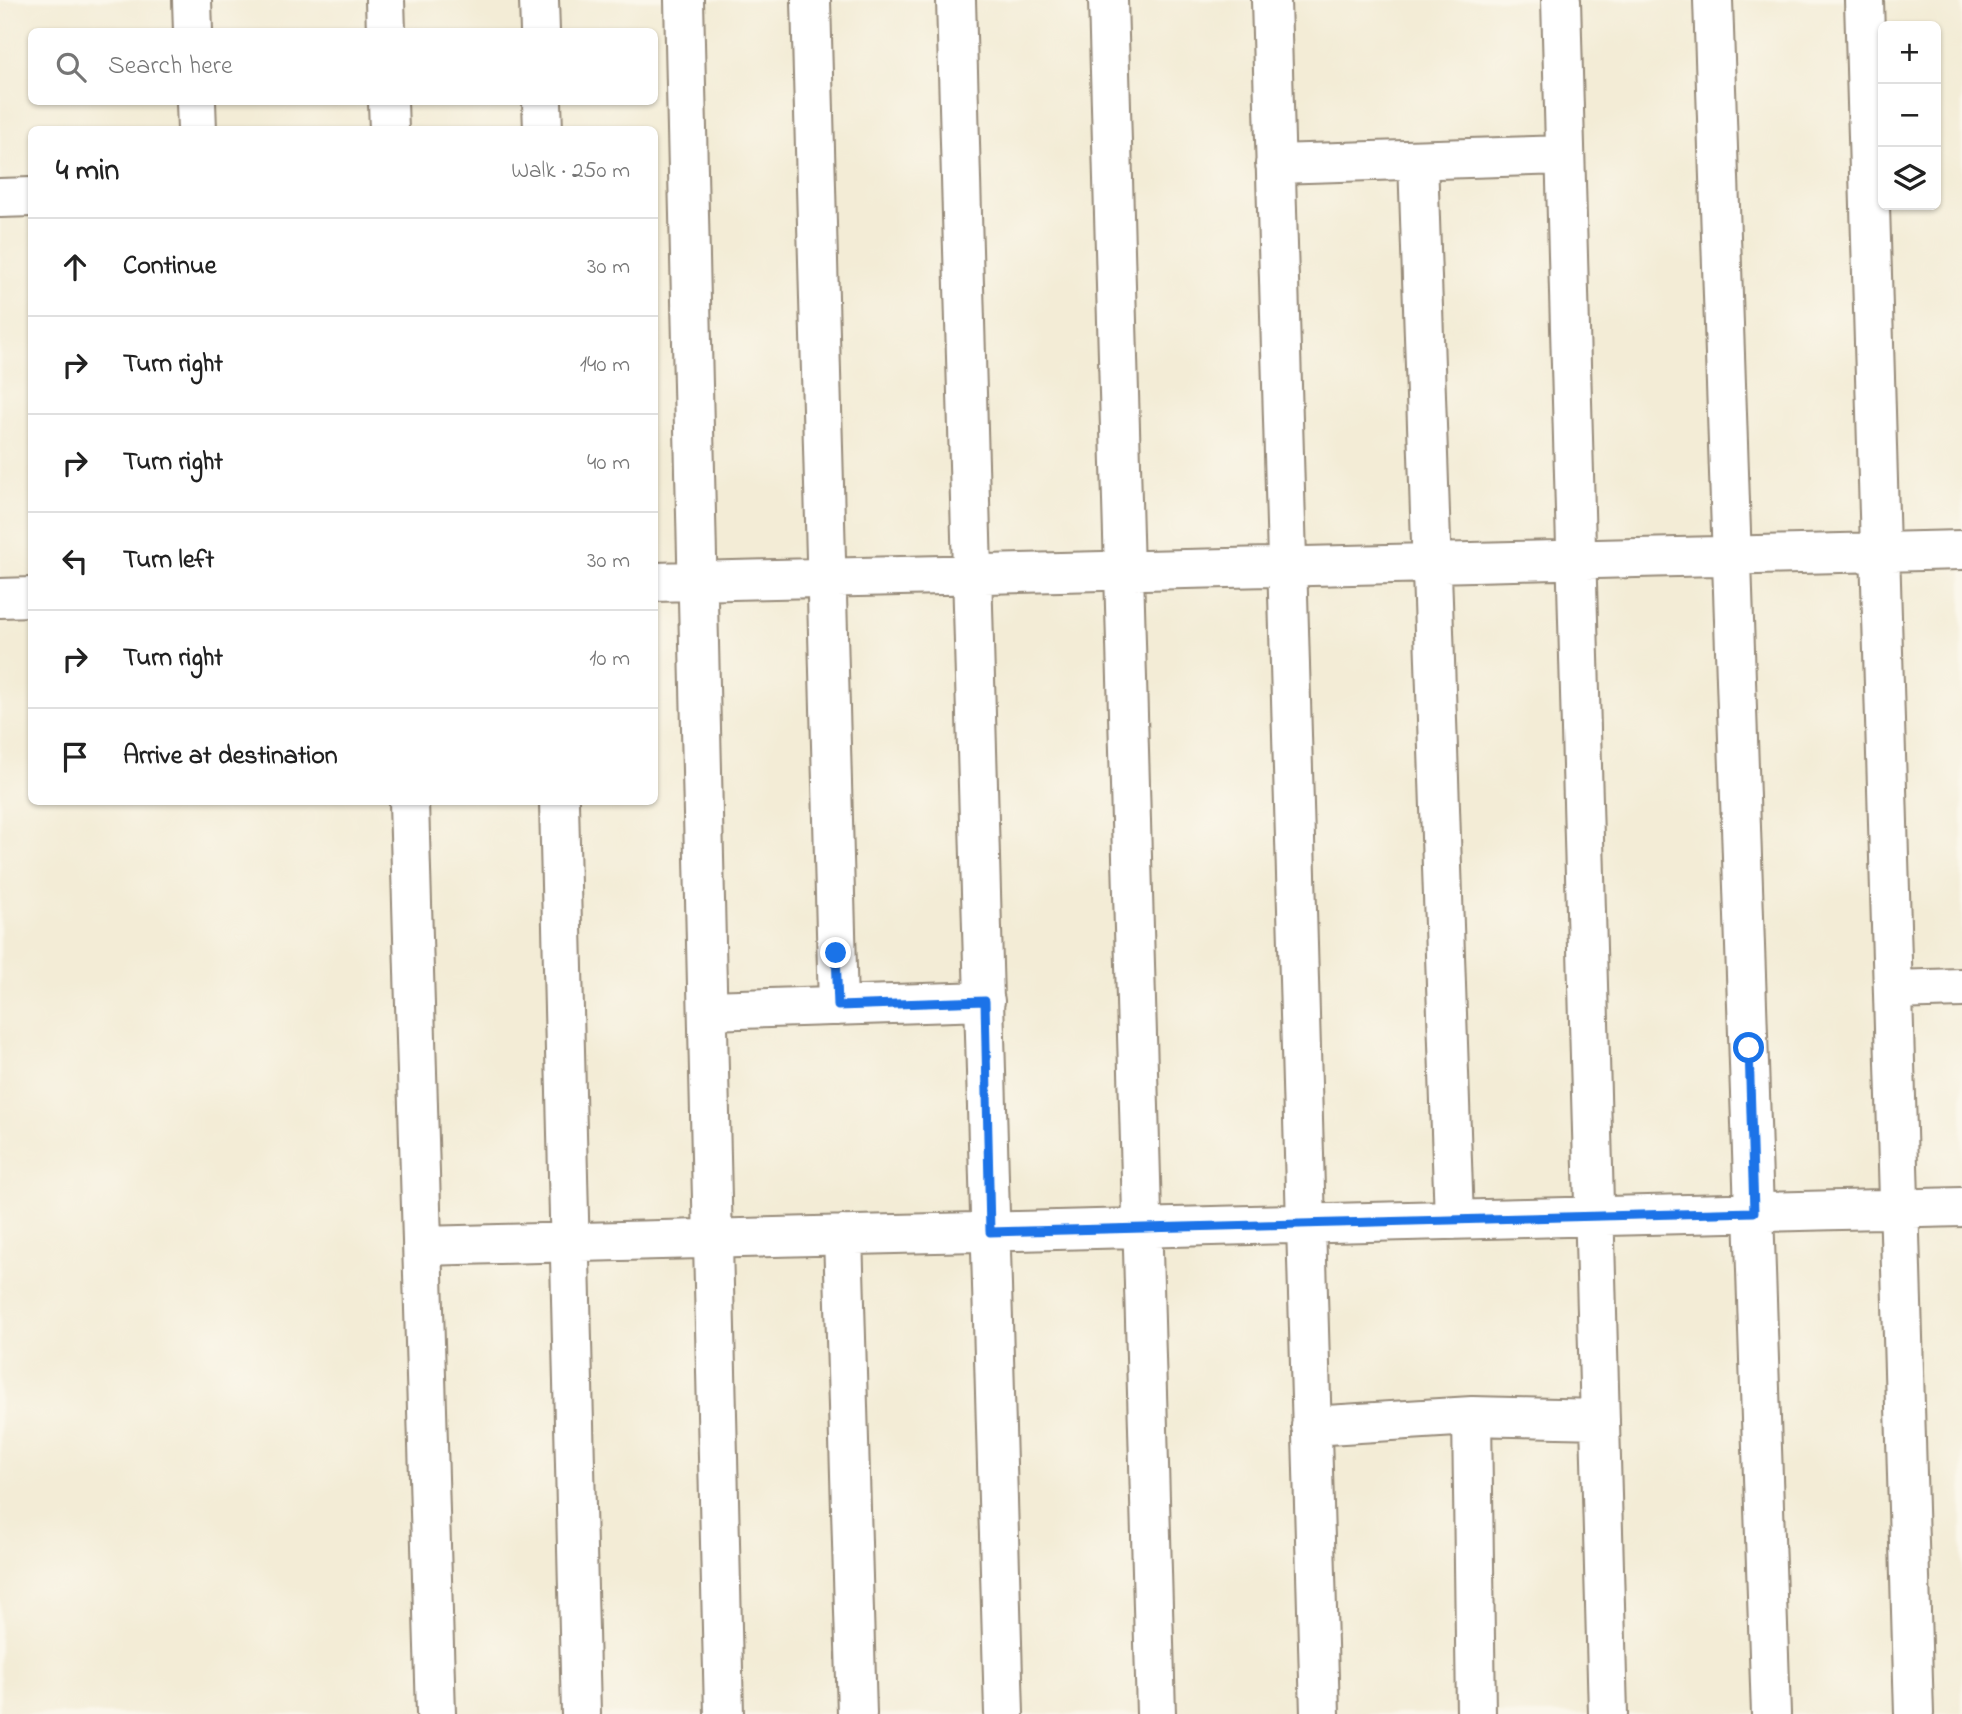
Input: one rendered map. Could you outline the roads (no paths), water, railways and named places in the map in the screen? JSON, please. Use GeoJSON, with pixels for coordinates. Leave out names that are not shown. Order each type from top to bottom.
{"type":"FeatureCollection","features":[{"type":"Feature","properties":{"kind":"street"},"geometry":{"type":"LineString","coordinates":[[192,0],[193,28]]}},
{"type":"Feature","properties":{"kind":"street"},"geometry":{"type":"LineString","coordinates":[[385,0],[386,28]]}},
{"type":"Feature","properties":{"kind":"street"},"geometry":{"type":"LineString","coordinates":[[540,0],[540,28]]}},
{"type":"Feature","properties":{"kind":"street"},"geometry":{"type":"LineString","coordinates":[[684,0],[724,1714]]}},
{"type":"Feature","properties":{"kind":"street"},"geometry":{"type":"LineString","coordinates":[[811,0],[838,1006]]}},
{"type":"Feature","properties":{"kind":"street"},"geometry":{"type":"LineString","coordinates":[[956,0],[1004,1714]]}},
{"type":"Feature","properties":{"kind":"street"},"geometry":{"type":"LineString","coordinates":[[1108,0],[1156,1714]]}},
{"type":"Feature","properties":{"kind":"street"},"geometry":{"type":"LineString","coordinates":[[1271,0],[1320,1714]]}},
{"type":"Feature","properties":{"kind":"street"},"geometry":{"type":"LineString","coordinates":[[1561,0],[1608,1714]]}},
{"type":"Feature","properties":{"kind":"street"},"geometry":{"type":"LineString","coordinates":[[1713,0],[1771,1714]]}},
{"type":"Feature","properties":{"kind":"street"},"geometry":{"type":"LineString","coordinates":[[1864,0],[1914,1714]]}},
{"type":"Feature","properties":{"kind":"street"},"geometry":{"type":"LineString","coordinates":[[196,105],[197,126]]}},
{"type":"Feature","properties":{"kind":"street"},"geometry":{"type":"LineString","coordinates":[[388,105],[389,126]]}},
{"type":"Feature","properties":{"kind":"street"},"geometry":{"type":"LineString","coordinates":[[542,105],[542,126]]}},
{"type":"Feature","properties":{"kind":"street"},"geometry":{"type":"LineString","coordinates":[[1275,164],[1565,155]]}},
{"type":"Feature","properties":{"kind":"street"},"geometry":{"type":"LineString","coordinates":[[1418,160],[1454,1220]]}},
{"type":"Feature","properties":{"kind":"street"},"geometry":{"type":"LineString","coordinates":[[0,198],[28,197]]}},
{"type":"Feature","properties":{"kind":"street"},"geometry":{"type":"LineString","coordinates":[[658,582],[1962,550]]}},
{"type":"Feature","properties":{"kind":"street"},"geometry":{"type":"LineString","coordinates":[[0,598],[28,597]]}},
{"type":"Feature","properties":{"kind":"street"},"geometry":{"type":"LineString","coordinates":[[409,805],[436,1714]]}},
{"type":"Feature","properties":{"kind":"street"},"geometry":{"type":"LineString","coordinates":[[559,805],[581,1714]]}},
{"type":"Feature","properties":{"kind":"street"},"geometry":{"type":"LineString","coordinates":[[1893,990],[1962,988]]}},
{"type":"Feature","properties":{"kind":"street"},"geometry":{"type":"LineString","coordinates":[[708,1010],[985,1001]]}},
{"type":"Feature","properties":{"kind":"street"},"geometry":{"type":"LineString","coordinates":[[422,1246],[1962,1207]]}},
{"type":"Feature","properties":{"kind":"street"},"geometry":{"type":"LineString","coordinates":[[844,1235],[857,1714]]}},
{"type":"Feature","properties":{"kind":"street"},"geometry":{"type":"LineString","coordinates":[[1311,1426],[1472,1416],[1600,1419]]}},
{"type":"Feature","properties":{"kind":"street"},"geometry":{"type":"LineString","coordinates":[[1472,1416],[1476,1714]]}}]}
